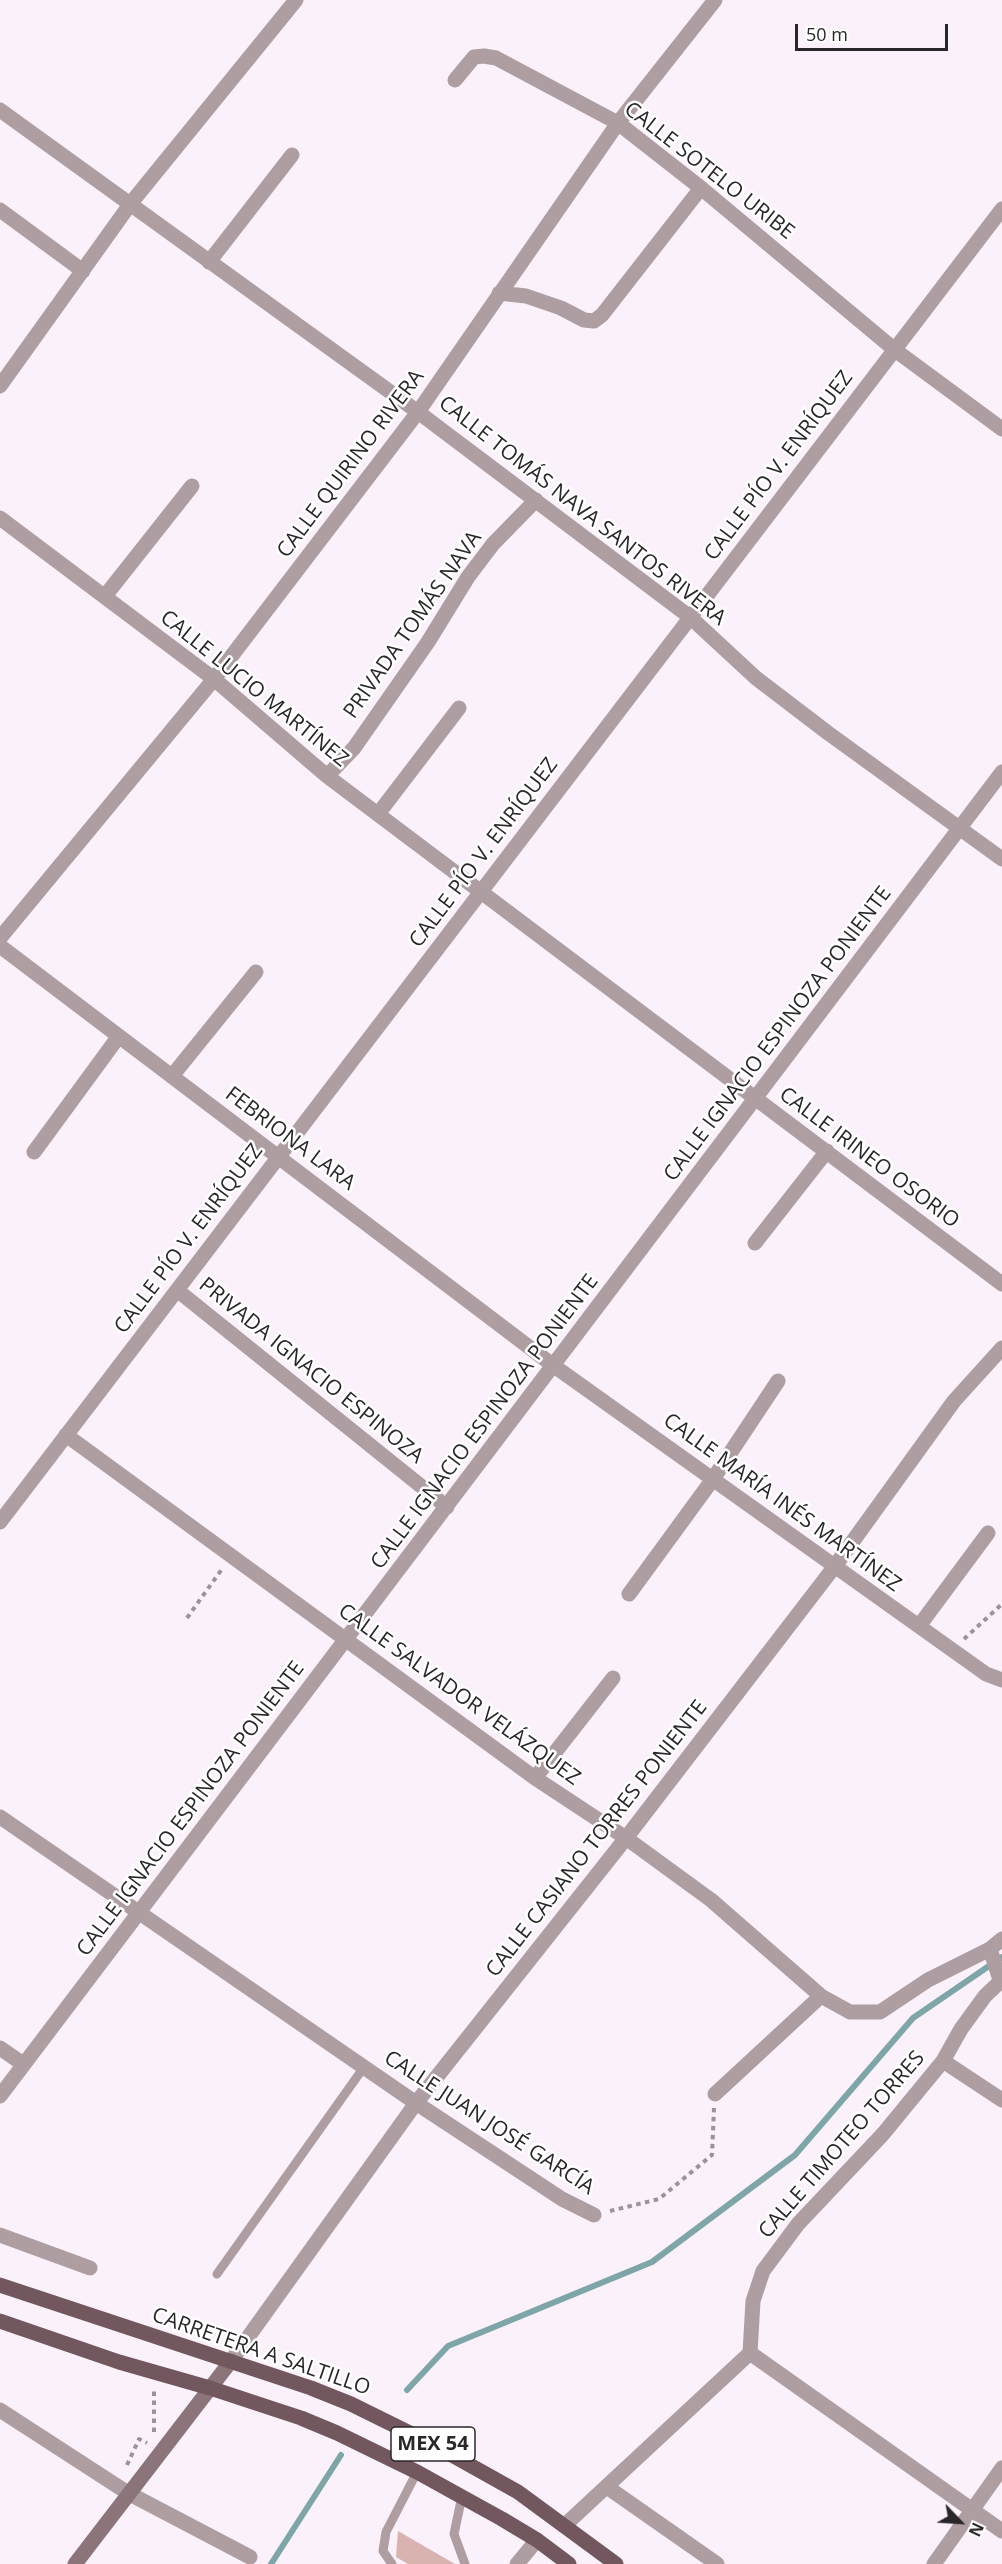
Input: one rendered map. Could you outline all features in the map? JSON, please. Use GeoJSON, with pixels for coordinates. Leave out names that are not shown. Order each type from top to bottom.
{"type":"FeatureCollection","features":[{"type":"Feature","properties":{"kind":"main road","name":"CARRETERA A SALTILLO"},"geometry":{"type":"LineString","coordinates":[[0,2285],[311,2388],[381,2418],[490,2476],[566,2525],[616,2564]]}},
{"type":"Feature","properties":{"kind":"main road","name":"MEX 54"},"geometry":{"type":"LineString","coordinates":[[0,2321],[119,2362],[210,2388],[301,2418],[369,2448],[462,2496],[537,2540],[569,2564]]}},
{"type":"Feature","properties":{"kind":"street"},"geometry":{"type":"LineString","coordinates":[[0,386],[131,203],[296,0]]}},
{"type":"Feature","properties":{"kind":"street","name":"CALLE QUIRINO RIVERA"},"geometry":{"type":"LineString","coordinates":[[0,938],[214,679],[418,412],[618,123],[715,0]]}},
{"type":"Feature","properties":{"kind":"street","name":"CALLE SOTELO URIBE"},"geometry":{"type":"LineString","coordinates":[[455,80],[474,57],[496,58],[618,123],[701,188],[895,350],[1002,429]]}},
{"type":"Feature","properties":{"kind":"street","name":"CALLE TOMÁS NAVA SANTOS RIVERA"},"geometry":{"type":"LineString","coordinates":[[0,110],[131,203],[536,500],[690,617],[756,678],[1002,859]]}},
{"type":"Feature","properties":{"kind":"street"},"geometry":{"type":"LineString","coordinates":[[209,262],[292,155]]}},
{"type":"Feature","properties":{"kind":"street"},"geometry":{"type":"LineString","coordinates":[[499,292],[526,296],[561,308],[584,320],[594,321],[602,315],[701,188]]}},
{"type":"Feature","properties":{"kind":"street","name":"CALLE PÍO V. ENRÍQUEZ"},"geometry":{"type":"LineString","coordinates":[[0,1522],[1002,209]]}},
{"type":"Feature","properties":{"kind":"street"},"geometry":{"type":"LineString","coordinates":[[0,210],[83,271]]}},
{"type":"Feature","properties":{"kind":"street"},"geometry":{"type":"LineString","coordinates":[[105,596],[192,486]]}},
{"type":"Feature","properties":{"kind":"street","name":"PRIVADA TOMÁS NAVA"},"geometry":{"type":"LineString","coordinates":[[327,776],[354,748],[428,642],[468,577],[487,552],[536,500]]}},
{"type":"Feature","properties":{"kind":"street","name":"CALLE LUCIO MARTÍNEZ"},"geometry":{"type":"LineString","coordinates":[[0,518],[214,679],[327,776],[481,892]]}},
{"type":"Feature","properties":{"kind":"street"},"geometry":{"type":"LineString","coordinates":[[378,814],[459,708]]}},
{"type":"Feature","properties":{"kind":"street","name":"CALLE IGNACIO ESPINOZA PONIENTE"},"geometry":{"type":"LineString","coordinates":[[0,2096],[1002,772]]}},
{"type":"Feature","properties":{"kind":"street","name":"CALLE IRINEO OSORIO"},"geometry":{"type":"LineString","coordinates":[[481,892],[1002,1284]]}},
{"type":"Feature","properties":{"kind":"street","name":"FEBRIONA LARA"},"geometry":{"type":"LineString","coordinates":[[0,946],[554,1366]]}},
{"type":"Feature","properties":{"kind":"street"},"geometry":{"type":"LineString","coordinates":[[172,1076],[256,972]]}},
{"type":"Feature","properties":{"kind":"street"},"geometry":{"type":"LineString","coordinates":[[34,1152],[119,1036]]}},
{"type":"Feature","properties":{"kind":"street"},"geometry":{"type":"LineString","coordinates":[[755,1243],[826,1151]]}},
{"type":"Feature","properties":{"kind":"street","name":"PRIVADA IGNACIO ESPINOZA"},"geometry":{"type":"LineString","coordinates":[[177,1290],[447,1507]]}},
{"type":"Feature","properties":{"kind":"street","name":"CALLE CASIANO TORRES PONIENTE"},"geometry":{"type":"LineString","coordinates":[[231,2361],[416,2103],[626,1838],[835,1566],[954,1401],[1002,1348]]}},
{"type":"Feature","properties":{"kind":"street","name":"CALLE MARÍA INÉS MARTÍNEZ"},"geometry":{"type":"LineString","coordinates":[[554,1366],[986,1674],[1002,1680]]}},
{"type":"Feature","properties":{"kind":"street"},"geometry":{"type":"LineString","coordinates":[[629,1594],[713,1479],[778,1381]]}},
{"type":"Feature","properties":{"kind":"street","name":"CALLE SALVADOR VELÁZQUEZ"},"geometry":{"type":"LineString","coordinates":[[66,1435],[535,1778],[626,1838],[711,1900],[821,1996]]}},
{"type":"Feature","properties":{"kind":"street"},"geometry":{"type":"LineString","coordinates":[[919,1626],[988,1533]]}},
{"type":"Feature","properties":{"kind":"street"},"geometry":{"type":"LineString","coordinates":[[535,1778],[613,1678]]}},
{"type":"Feature","properties":{"kind":"street","name":"CALLE JUAN JOSÉ GARCÍA"},"geometry":{"type":"LineString","coordinates":[[0,1817],[416,2103],[562,2199],[594,2215]]}},
{"type":"Feature","properties":{"kind":"street"},"geometry":{"type":"LineString","coordinates":[[715,2094],[821,1996],[850,2012],[880,2012],[928,1980],[990,1949],[1002,1939]]}},
{"type":"Feature","properties":{"kind":"street"},"geometry":{"type":"LineString","coordinates":[[990,1949],[1001,1980]]}},
{"type":"Feature","properties":{"kind":"street","name":"CALLE TIMOTEO TORRES"},"geometry":{"type":"LineString","coordinates":[[750,2353],[753,2301],[763,2271],[798,2224],[884,2134],[943,2061],[961,2029],[985,1996],[1001,1980]]}},
{"type":"Feature","properties":{"kind":"street"},"geometry":{"type":"LineString","coordinates":[[0,2048],[23,2064]]}},
{"type":"Feature","properties":{"kind":"street"},"geometry":{"type":"LineString","coordinates":[[943,2061],[1002,2100]]}},
{"type":"Feature","properties":{"kind":"street"},"geometry":{"type":"LineString","coordinates":[[0,2235],[90,2268]]}},
{"type":"Feature","properties":{"kind":"street"},"geometry":{"type":"LineString","coordinates":[[566,2525],[750,2353],[1002,2530]]}},
{"type":"Feature","properties":{"kind":"street"},"geometry":{"type":"LineString","coordinates":[[75,2564],[231,2361]]}},
{"type":"Feature","properties":{"kind":"street"},"geometry":{"type":"LineString","coordinates":[[0,2410],[128,2493],[250,2557]]}},
{"type":"Feature","properties":{"kind":"street"},"geometry":{"type":"LineString","coordinates":[[934,2564],[1002,2468]]}},
{"type":"Feature","properties":{"kind":"street"},"geometry":{"type":"LineString","coordinates":[[608,2487],[717,2564]]}},
{"type":"Feature","properties":{"kind":"street"},"geometry":{"type":"LineString","coordinates":[[517,2564],[537,2540]]}},
{"type":"Feature","properties":{"kind":"lane"},"geometry":{"type":"LineString","coordinates":[[217,2274],[364,2067]]}},
{"type":"Feature","properties":{"kind":"lane"},"geometry":{"type":"LineString","coordinates":[[392,2564],[383,2551],[386,2532],[417,2472]]}},
{"type":"Feature","properties":{"kind":"lane"},"geometry":{"type":"LineString","coordinates":[[462,2496],[454,2534],[465,2564]]}},
{"type":"Feature","properties":{"kind":"path"},"geometry":{"type":"LineString","coordinates":[[187,1618],[231,1557]]}},
{"type":"Feature","properties":{"kind":"path"},"geometry":{"type":"LineString","coordinates":[[952,1650],[1002,1604]]}},
{"type":"Feature","properties":{"kind":"path","name":"CALLE JUAN JOSÉ GARCÍA"},"geometry":{"type":"LineString","coordinates":[[594,2215],[659,2199],[712,2155],[715,2094]]}},
{"type":"Feature","properties":{"kind":"building"},"geometry":{"type":"Polygon","coordinates":[[[398,2531],[455,2564],[408,2564],[396,2557],[398,2531]]]}},
{"type":"Feature","properties":{"kind":"waterway"},"geometry":{"type":"LineString","coordinates":[[407,2390],[448,2346],[652,2262],[795,2155],[913,2018],[1002,1957]]}},
{"type":"Feature","properties":{"kind":"waterway"},"geometry":{"type":"LineString","coordinates":[[271,2564],[341,2455]]}}]}
